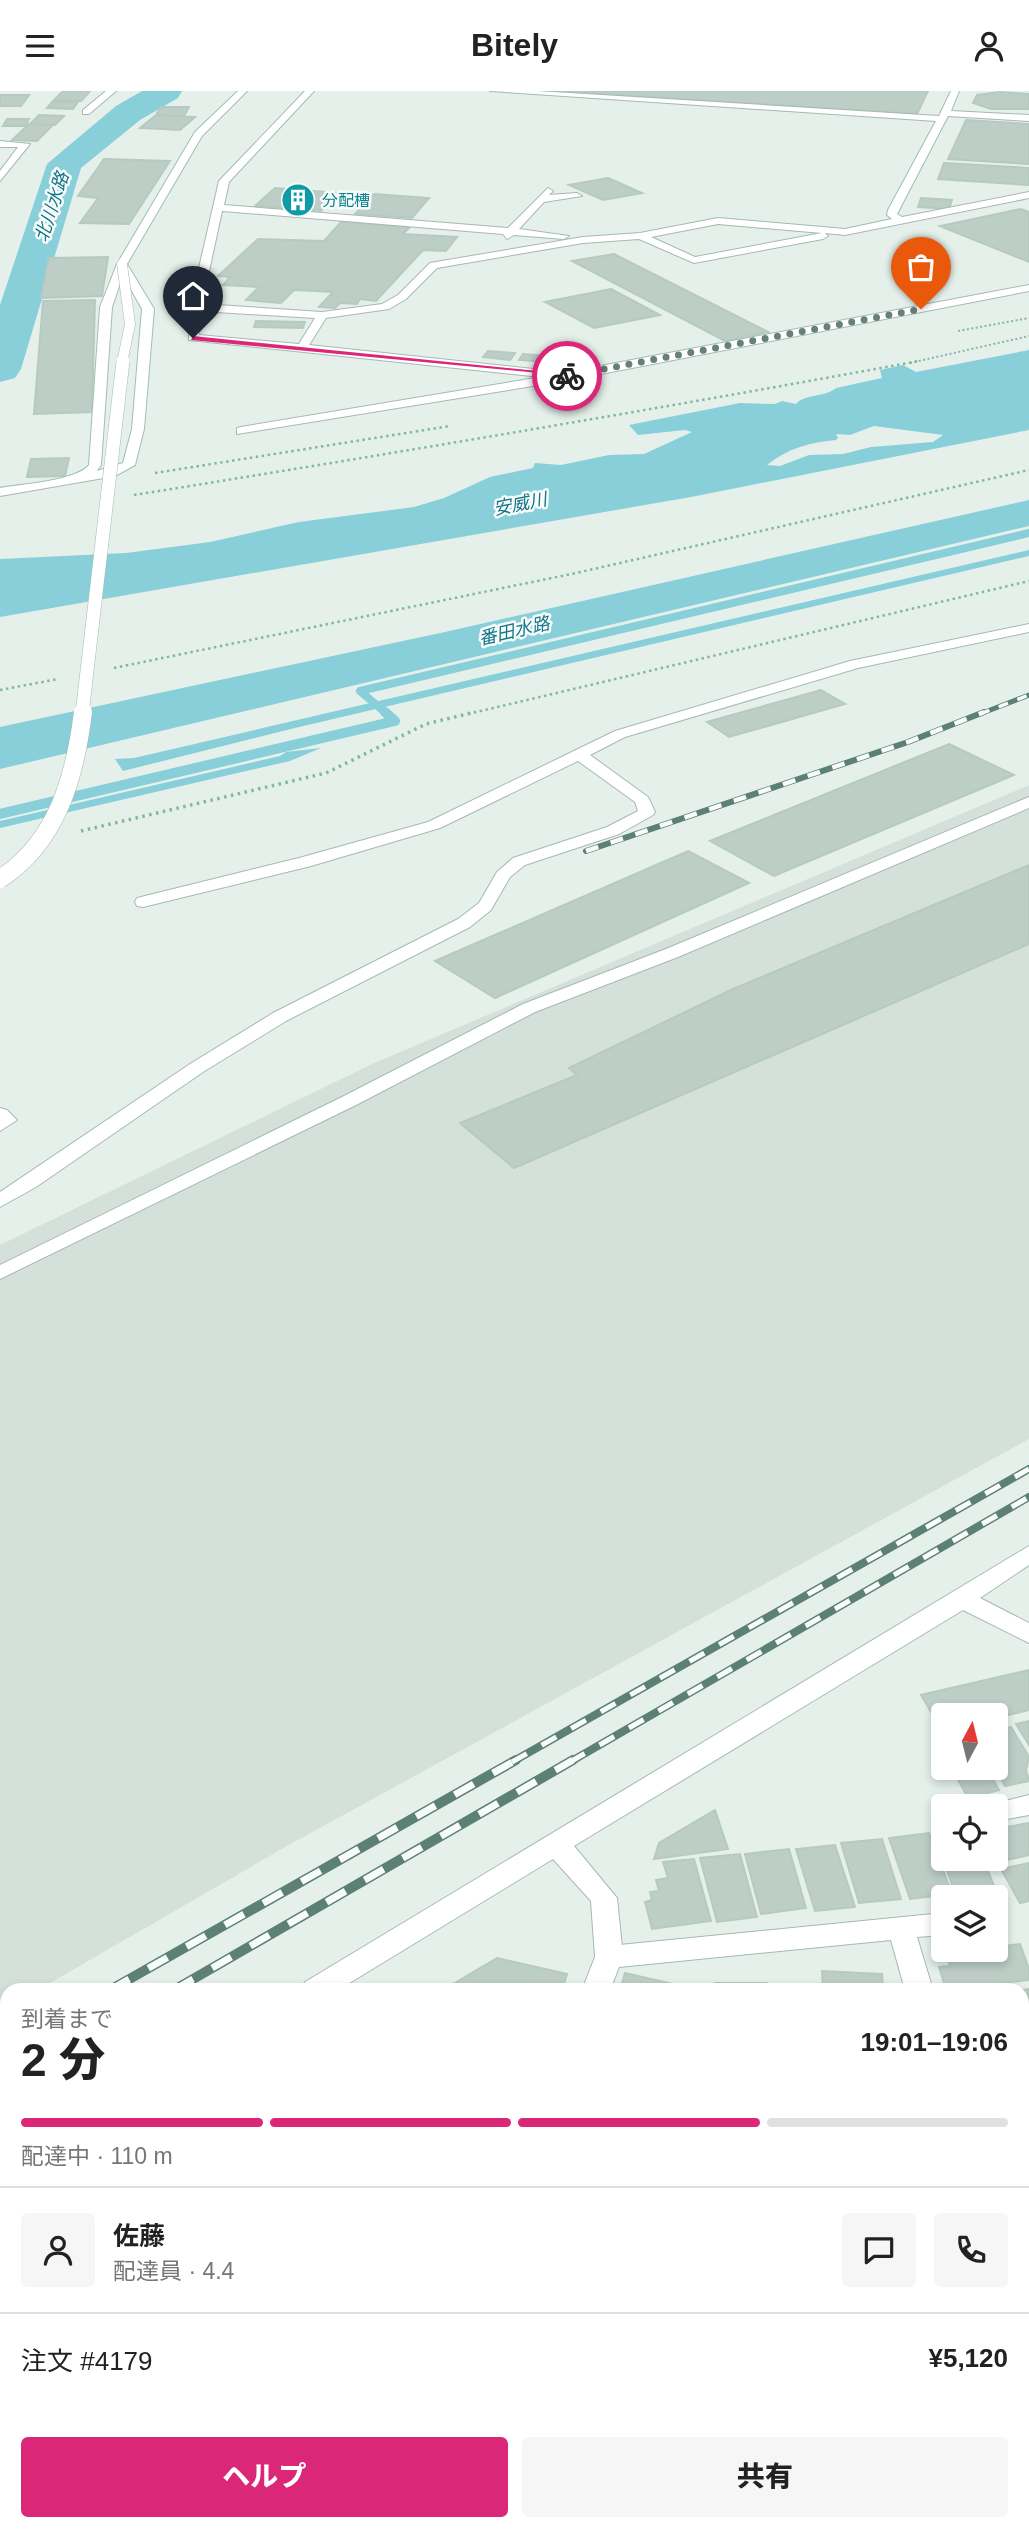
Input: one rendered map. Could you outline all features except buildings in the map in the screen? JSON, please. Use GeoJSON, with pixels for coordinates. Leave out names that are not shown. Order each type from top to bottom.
{"type":"FeatureCollection","features":[{"type":"Feature","properties":{"kind":"street"},"geometry":{"type":"LineString","coordinates":[[86,112],[112,91]]}},
{"type":"Feature","properties":{"kind":"street"},"geometry":{"type":"LineString","coordinates":[[69,479],[88,474],[95,465],[106,307],[122,264],[198,134],[243,91]]}},
{"type":"Feature","properties":{"kind":"street"},"geometry":{"type":"LineString","coordinates":[[310,91],[224,181],[196,307],[193,338],[570,376]]}},
{"type":"Feature","properties":{"kind":"street"},"geometry":{"type":"LineString","coordinates":[[494,91],[943,116],[1029,118]]}},
{"type":"Feature","properties":{"kind":"street"},"geometry":{"type":"LineString","coordinates":[[901,221],[892,215],[893,209],[955,91]]}},
{"type":"Feature","properties":{"kind":"street"},"geometry":{"type":"LineString","coordinates":[[0,144],[25,144],[0,178]]}},
{"type":"Feature","properties":{"kind":"street"},"geometry":{"type":"LineString","coordinates":[[504,253],[498,250],[511,231],[545,195],[577,196]]}},
{"type":"Feature","properties":{"kind":"street"},"geometry":{"type":"LineString","coordinates":[[640,236],[694,260],[1029,195]]}},
{"type":"Feature","properties":{"kind":"street"},"geometry":{"type":"LineString","coordinates":[[218,208],[556,234],[583,240]]}},
{"type":"Feature","properties":{"kind":"street"},"geometry":{"type":"LineString","coordinates":[[196,307],[322,315],[386,307],[411,289],[434,265],[583,240],[640,236],[718,221],[845,232]]}},
{"type":"Feature","properties":{"kind":"street"},"geometry":{"type":"LineString","coordinates":[[0,492],[115,472],[129,465],[138,429],[148,309],[122,264]]}},
{"type":"Feature","properties":{"kind":"street"},"geometry":{"type":"LineString","coordinates":[[0,879],[20,866],[59,814],[79,745],[120,375],[130,324],[122,264]]}},
{"type":"Feature","properties":{"kind":"street"},"geometry":{"type":"LineString","coordinates":[[241,431],[570,376],[1029,288]]}},
{"type":"Feature","properties":{"kind":"street"},"geometry":{"type":"LineString","coordinates":[[302,348],[322,315]]}},
{"type":"Feature","properties":{"kind":"street"},"geometry":{"type":"LineString","coordinates":[[143,902],[305,862],[434,825],[620,734],[855,664],[1029,628]]}},
{"type":"Feature","properties":{"kind":"street"},"geometry":{"type":"LineString","coordinates":[[0,1201],[222,1052],[335,986],[444,936],[484,909],[498,890],[505,872],[527,858],[597,838],[636,821],[647,812],[642,800],[579,754]]}},
{"type":"Feature","properties":{"kind":"street"},"geometry":{"type":"LineString","coordinates":[[0,1273],[153,1195],[349,1101],[529,1008],[673,953],[1029,802]]}},
{"type":"Feature","properties":{"kind":"street"},"geometry":{"type":"LineString","coordinates":[[0,1114],[7,1120],[0,1125]]}},
{"type":"Feature","properties":{"kind":"street"},"geometry":{"type":"LineString","coordinates":[[326,1983],[962,1599],[1029,1554]]}},
{"type":"Feature","properties":{"kind":"street"},"geometry":{"type":"LineString","coordinates":[[962,1599],[1029,1634]]}},
{"type":"Feature","properties":{"kind":"street"},"geometry":{"type":"LineString","coordinates":[[1008,1809],[1029,1805]]}},
{"type":"Feature","properties":{"kind":"street"},"geometry":{"type":"LineString","coordinates":[[556,1844],[604,1898],[609,1957],[599,1983]]}},
{"type":"Feature","properties":{"kind":"street"},"geometry":{"type":"LineString","coordinates":[[609,1957],[931,1925]]}},
{"type":"Feature","properties":{"kind":"street"},"geometry":{"type":"LineString","coordinates":[[901,1928],[917,1983]]}},
{"type":"Feature","properties":{"kind":"path"},"geometry":{"type":"LineString","coordinates":[[122,496],[500,437],[598,416],[700,401],[934,358],[1029,336]]}},
{"type":"Feature","properties":{"kind":"path"},"geometry":{"type":"LineString","coordinates":[[107,669],[576,573],[1029,470]]}},
{"type":"Feature","properties":{"kind":"path"},"geometry":{"type":"LineString","coordinates":[[68,834],[326,773],[386,746],[426,723],[1029,581]]}},
{"type":"Feature","properties":{"kind":"path"},"geometry":{"type":"LineString","coordinates":[[0,690],[67,677]]}},
{"type":"Feature","properties":{"kind":"shaded area"},"geometry":{"type":"Polygon","coordinates":[[[1029,785],[1029,1439],[287,1846],[50,1983],[0,1983],[0,1245],[372,1064],[1029,785]]]}},
{"type":"Feature","properties":{"kind":"water","name":"安威川"},"geometry":{"type":"Polygon","coordinates":[[[1029,350],[1029,430],[691,497],[0,617],[0,559],[126,553],[210,542],[299,522],[414,507],[444,498],[490,477],[533,468],[535,463],[561,465],[609,455],[644,454],[692,432],[685,430],[638,435],[629,425],[740,403],[775,404],[782,401],[796,404],[805,398],[836,388],[882,378],[880,370],[903,365],[916,372],[1029,350]],[[874,426],[850,435],[836,434],[836,440],[799,447],[767,465],[780,466],[809,455],[843,454],[871,447],[933,442],[943,435],[874,426]]]}},
{"type":"Feature","properties":{"kind":"water","name":"番田水路"},"geometry":{"type":"Polygon","coordinates":[[[1029,500],[1029,526],[0,769],[0,727],[445,632],[1029,500]]]}},
{"type":"Feature","properties":{"kind":"water"},"geometry":{"type":"Polygon","coordinates":[[[1029,550],[1029,556],[295,728],[123,771],[115,759],[134,758],[1029,550]]]}},
{"type":"Feature","properties":{"kind":"water"},"geometry":{"type":"Polygon","coordinates":[[[321,748],[290,761],[0,828],[0,821],[280,756],[286,752],[321,748]]]}},
{"type":"Feature","properties":{"kind":"waterway","name":"北川水路"},"geometry":{"type":"LineString","coordinates":[[0,369],[65,164],[128,113],[166,91]]}},
{"type":"Feature","properties":{"kind":"waterway"},"geometry":{"type":"LineString","coordinates":[[387,714],[360,691],[1029,533]]}},
{"type":"Feature","properties":{"kind":"waterway"},"geometry":{"type":"LineString","coordinates":[[0,814],[395,721],[385,712]]}},
{"type":"Feature","properties":{"kind":"railway"},"geometry":{"type":"LineString","coordinates":[[980,714],[1029,695]]}},
{"type":"Feature","properties":{"kind":"railway"},"geometry":{"type":"LineString","coordinates":[[586,851],[908,742],[984,712]]}},
{"type":"Feature","properties":{"kind":"railway"},"geometry":{"type":"LineString","coordinates":[[512,1762],[1029,1469]]}},
{"type":"Feature","properties":{"kind":"railway"},"geometry":{"type":"LineString","coordinates":[[570,1762],[1029,1497]]}},
{"type":"Feature","properties":{"kind":"railway"},"geometry":{"type":"LineString","coordinates":[[122,1983],[516,1760]]}},
{"type":"Feature","properties":{"kind":"railway"},"geometry":{"type":"LineString","coordinates":[[186,1983],[573,1760]]}},
{"type":"Feature","properties":{"kind":"way so far"},"geometry":{"type":"LineString","coordinates":[[567,376],[921,309]]}},
{"type":"Feature","properties":{"kind":"place","name":"分配槽"},"geometry":{"type":"Point","coordinates":[298,200]}},
{"type":"Feature","properties":{"kind":"route"},"geometry":{"type":"LineString","coordinates":[[193,338],[209,342],[302,348],[567,376]]}}]}
